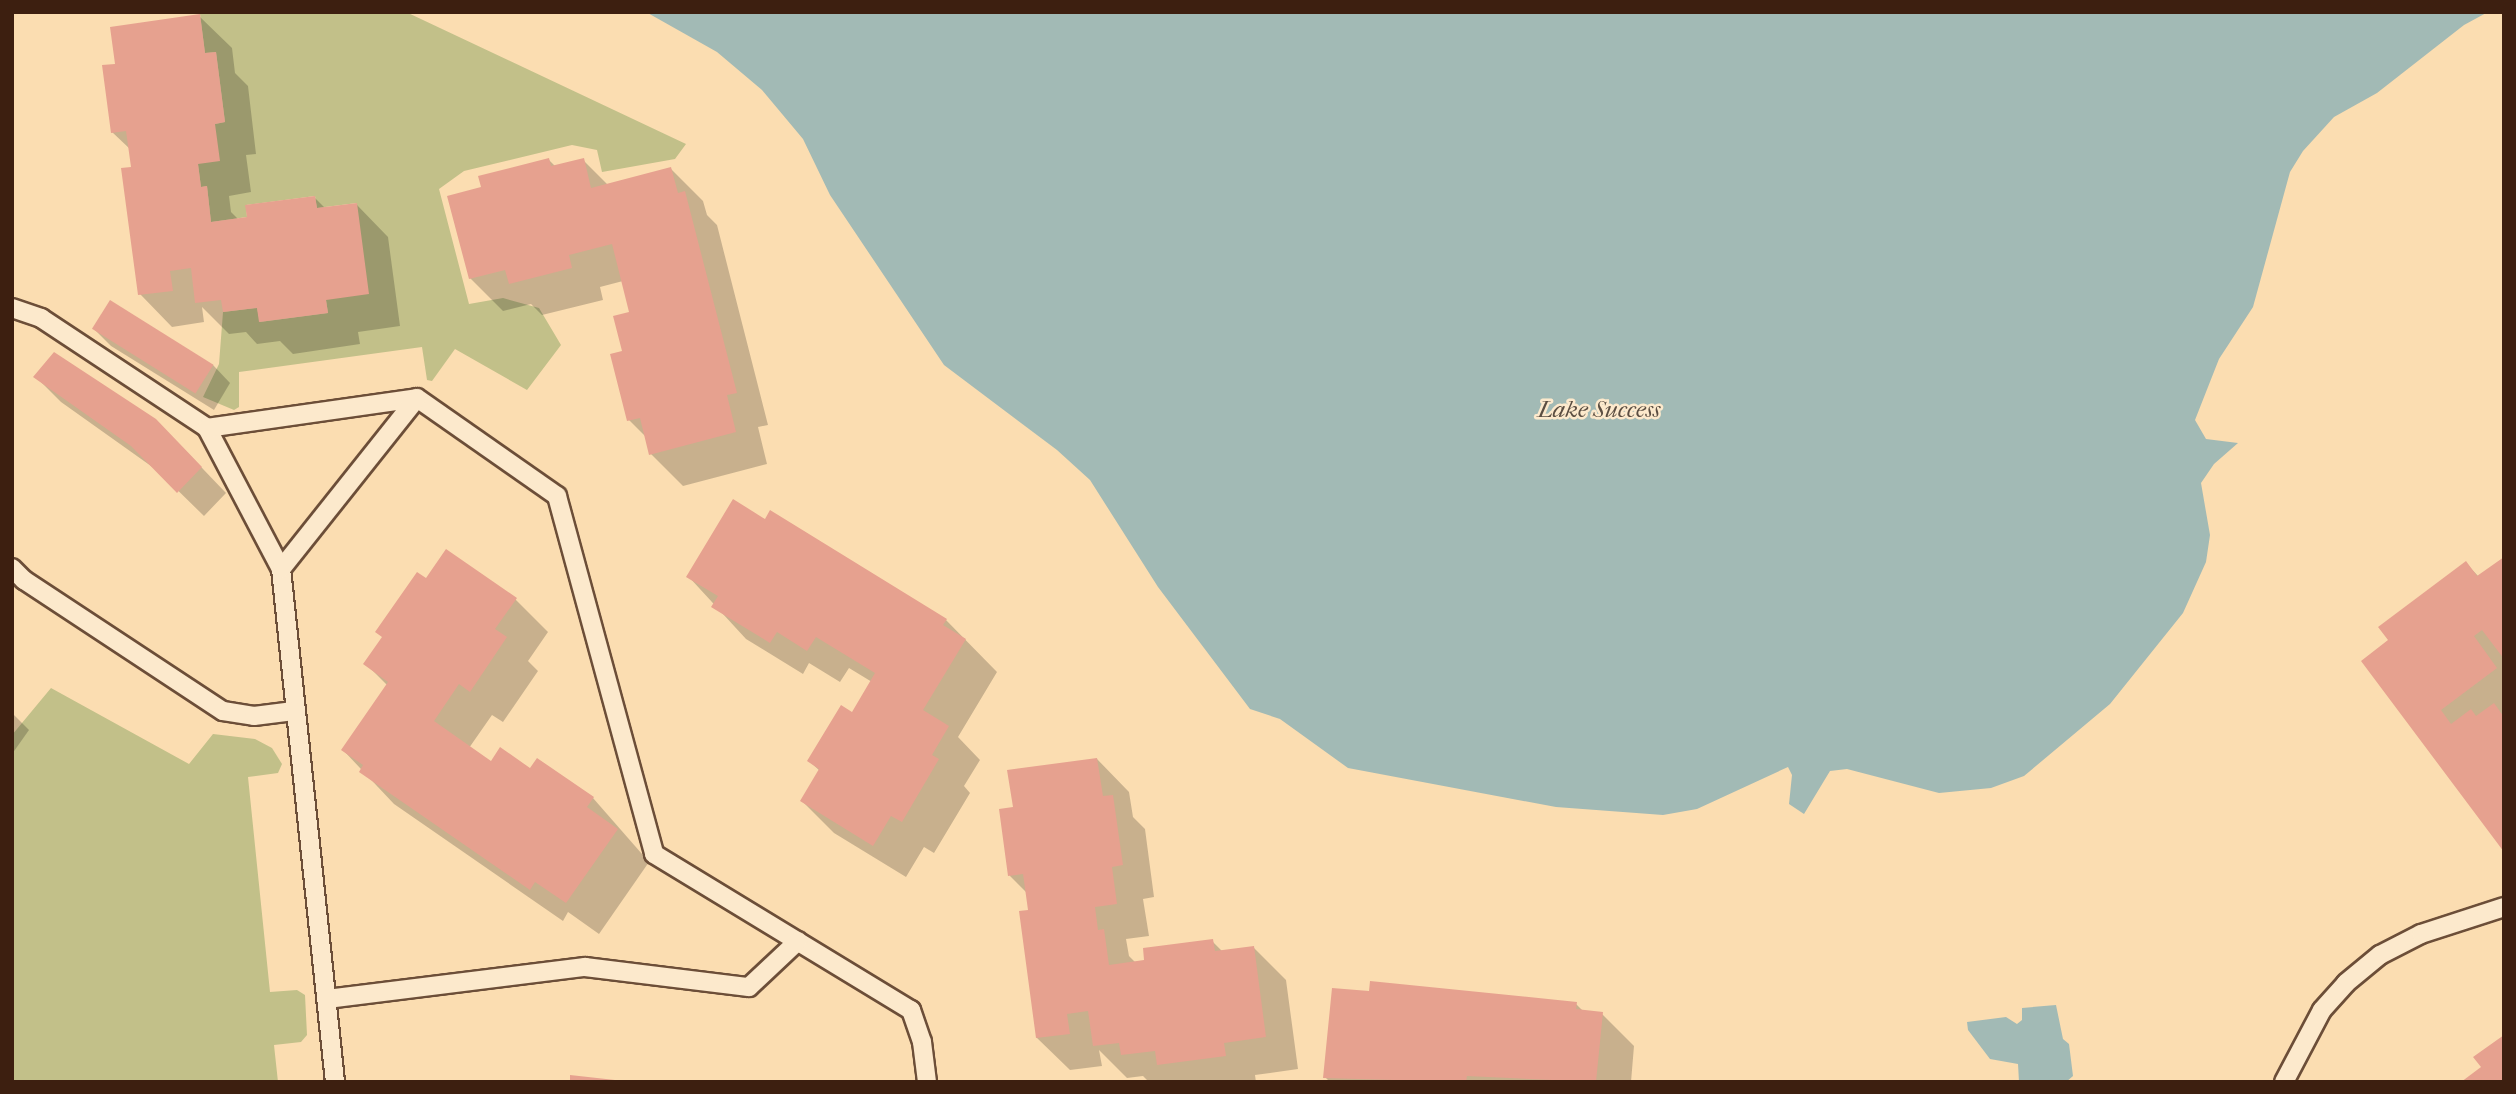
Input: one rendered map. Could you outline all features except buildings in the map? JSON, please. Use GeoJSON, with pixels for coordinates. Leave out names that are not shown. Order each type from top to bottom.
{"type":"FeatureCollection","features":[{"type":"Feature","properties":{"kind":"lane"},"geometry":{"type":"LineString","coordinates":[[12,308],[41,318],[207,428],[281,569],[335,1082]]}},
{"type":"Feature","properties":{"kind":"lane"},"geometry":{"type":"LineString","coordinates":[[207,428],[417,398],[557,496],[653,854],[911,1010],[922,1042],[927,1082]]}},
{"type":"Feature","properties":{"kind":"lane"},"geometry":{"type":"LineString","coordinates":[[281,569],[417,398]]}},
{"type":"Feature","properties":{"kind":"lane"},"geometry":{"type":"LineString","coordinates":[[12,568],[24,580],[223,710],[254,716],[294,711]]}},
{"type":"Feature","properties":{"kind":"lane"},"geometry":{"type":"LineString","coordinates":[[2284,1082],[2322,1010],[2346,983],[2380,955],[2421,934],[2504,907]]}},
{"type":"Feature","properties":{"kind":"lane"},"geometry":{"type":"LineString","coordinates":[[327,999],[585,967],[750,987],[798,941]]}},
{"type":"Feature","properties":{"kind":"shaded area"},"geometry":{"type":"Polygon","coordinates":[[[406,12],[686,144],[675,159],[602,172],[597,150],[572,145],[464,171],[439,189],[469,304],[503,298],[539,308],[561,345],[527,390],[455,349],[432,381],[427,380],[422,347],[239,372],[239,407],[234,410],[203,397],[219,364],[223,312],[257,308],[260,322],[328,313],[326,300],[357,203],[317,208],[315,196],[246,205],[247,217],[211,222],[207,186],[201,187],[198,164],[215,124],[225,122],[216,52],[205,53],[200,14],[406,12]]]}},
{"type":"Feature","properties":{"kind":"shaded area"},"geometry":{"type":"Polygon","coordinates":[[[51,688],[189,764],[213,734],[255,739],[272,748],[282,764],[278,773],[248,777],[270,992],[297,990],[305,995],[307,1035],[301,1042],[274,1045],[278,1082],[12,1082],[12,735],[51,688]]]}},
{"type":"Feature","properties":{"kind":"water","name":"Lake Success"},"geometry":{"type":"Polygon","coordinates":[[[646,12],[2488,12],[2464,25],[2377,93],[2334,117],[2303,151],[2290,172],[2253,307],[2219,359],[2195,420],[2206,439],[2238,443],[2214,464],[2201,483],[2210,535],[2206,562],[2183,613],[2110,704],[2024,776],[1991,788],[1939,793],[1847,769],[1830,771],[1804,814],[1789,804],[1792,775],[1788,767],[1697,809],[1663,815],[1556,807],[1348,768],[1280,719],[1250,709],[1158,587],[1090,480],[1057,450],[944,365],[830,195],[803,139],[762,90],[717,52],[646,12]]]}},
{"type":"Feature","properties":{"kind":"water"},"geometry":{"type":"Polygon","coordinates":[[[2056,1005],[2063,1039],[2069,1044],[2073,1076],[2066,1082],[2019,1082],[2018,1064],[1990,1059],[1968,1030],[1967,1022],[2006,1017],[2017,1024],[2022,1020],[2022,1008],[2056,1005]]]}}]}
